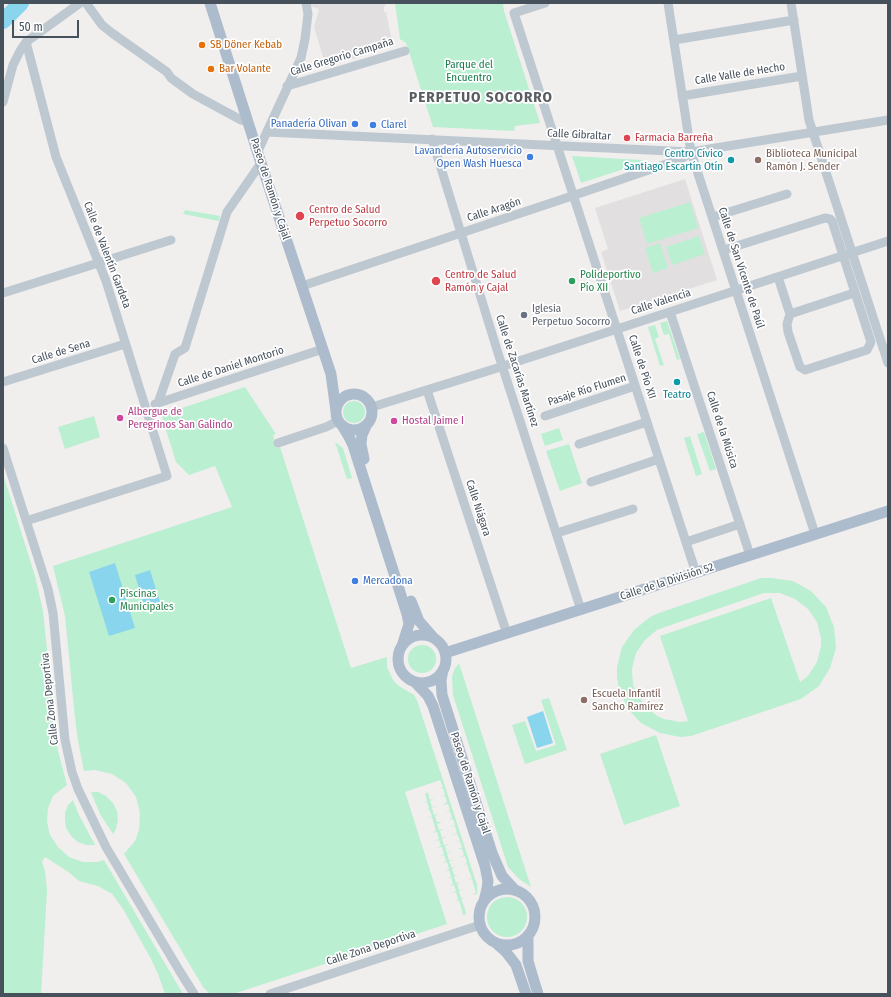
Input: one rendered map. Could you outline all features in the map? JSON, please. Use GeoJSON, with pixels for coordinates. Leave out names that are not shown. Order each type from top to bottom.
{"type":"FeatureCollection","features":[{"type":"Feature","properties":{"kind":"main road","name":"Paseo de Ramón y Cajal"},"geometry":{"type":"LineString","coordinates":[[210,3],[261,163],[332,374],[339,420],[350,437],[353,445],[407,614],[408,624],[403,643]]}},
{"type":"Feature","properties":{"kind":"main road","name":"Paseo de Ramón y Cajal"},"geometry":{"type":"LineString","coordinates":[[332,374],[341,386],[352,394]]}},
{"type":"Feature","properties":{"kind":"main road"},"geometry":{"type":"LineString","coordinates":[[366,426],[360,430],[353,431],[339,420],[338,404],[342,398],[352,394],[359,394],[365,398],[372,407],[372,417],[362,435],[361,444],[363,455],[414,612],[422,625],[440,643],[445,653],[446,661],[443,670],[433,680],[424,683],[415,682],[403,674],[399,666],[398,656],[403,643],[415,636],[424,635],[433,637]]}},
{"type":"Feature","properties":{"kind":"main road","name":"Calle de la División 52"},"geometry":{"type":"LineString","coordinates":[[445,653],[888,511]]}},
{"type":"Feature","properties":{"kind":"main road","name":"Paseo de Ramón y Cajal"},"geometry":{"type":"LineString","coordinates":[[443,670],[441,680],[442,695],[492,853],[502,876],[515,890]]}},
{"type":"Feature","properties":{"kind":"main road","name":"Paseo de Ramón y Cajal"},"geometry":{"type":"LineString","coordinates":[[415,682],[425,692],[433,706],[485,866],[488,881],[484,900]]}},
{"type":"Feature","properties":{"kind":"main road"},"geometry":{"type":"LineString","coordinates":[[496,944],[508,946],[514,945],[528,936],[532,930],[535,919],[533,907],[526,896],[515,890],[498,890],[493,893],[484,900],[478,915],[480,925],[486,936],[496,944],[506,952],[516,965],[526,994]]}},
{"type":"Feature","properties":{"kind":"main road"},"geometry":{"type":"LineString","coordinates":[[528,936],[528,962],[538,994]]}},
{"type":"Feature","properties":{"kind":"street"},"geometry":{"type":"LineString","coordinates":[[3,102],[14,65],[26,42],[80,3]]}},
{"type":"Feature","properties":{"kind":"street"},"geometry":{"type":"LineString","coordinates":[[86,3],[102,24],[112,33],[167,72],[171,78],[193,94],[248,122]]}},
{"type":"Feature","properties":{"kind":"street"},"geometry":{"type":"LineString","coordinates":[[258,151],[300,58],[305,39],[308,14],[306,3]]}},
{"type":"Feature","properties":{"kind":"street","name":"Calle de Pío XII"},"geometry":{"type":"LineString","coordinates":[[545,3],[514,13],[572,196],[696,573]]}},
{"type":"Feature","properties":{"kind":"street","name":"Calle de San Vicente de Paúl"},"geometry":{"type":"LineString","coordinates":[[668,3],[691,152],[815,534]]}},
{"type":"Feature","properties":{"kind":"street"},"geometry":{"type":"LineString","coordinates":[[791,3],[809,120],[888,363]]}},
{"type":"Feature","properties":{"kind":"street"},"geometry":{"type":"LineString","coordinates":[[674,40],[794,20]]}},
{"type":"Feature","properties":{"kind":"street","name":"Calle de Valentín Gardeta"},"geometry":{"type":"LineString","coordinates":[[26,42],[56,157],[106,281],[167,476],[26,521]]}},
{"type":"Feature","properties":{"kind":"street","name":"Calle Gregorio Campaña"},"geometry":{"type":"LineString","coordinates":[[287,86],[405,51]]}},
{"type":"Feature","properties":{"kind":"street","name":"Calle Valle de Hecho"},"geometry":{"type":"LineString","coordinates":[[682,96],[802,76]]}},
{"type":"Feature","properties":{"kind":"street","name":"Calle Gibraltar"},"geometry":{"type":"LineString","coordinates":[[267,132],[691,152],[888,120]]}},
{"type":"Feature","properties":{"kind":"street","name":"Calle de Zacarías Martínez"},"geometry":{"type":"LineString","coordinates":[[432,139],[502,366],[581,610]]}},
{"type":"Feature","properties":{"kind":"street"},"geometry":{"type":"LineString","coordinates":[[647,150],[653,152],[656,157],[656,164],[653,169]]}},
{"type":"Feature","properties":{"kind":"street","name":"Calle Aragón"},"geometry":{"type":"LineString","coordinates":[[302,286],[653,169],[681,159],[691,152]]}},
{"type":"Feature","properties":{"kind":"street"},"geometry":{"type":"LineString","coordinates":[[158,403],[175,354],[185,348],[227,212],[261,163]]}},
{"type":"Feature","properties":{"kind":"street"},"geometry":{"type":"LineString","coordinates":[[713,217],[786,194]]}},
{"type":"Feature","properties":{"kind":"street"},"geometry":{"type":"LineString","coordinates":[[724,250],[828,218],[832,221],[871,342],[867,350],[805,370],[800,367],[788,332],[787,324],[790,314],[778,277]]}},
{"type":"Feature","properties":{"kind":"street"},"geometry":{"type":"LineString","coordinates":[[4,291],[171,240]]}},
{"type":"Feature","properties":{"kind":"street","name":"Calle Valencia"},"geometry":{"type":"LineString","coordinates":[[372,407],[888,242]]}},
{"type":"Feature","properties":{"kind":"street"},"geometry":{"type":"LineString","coordinates":[[790,314],[854,293]]}},
{"type":"Feature","properties":{"kind":"street","name":"Calle de la Música"},"geometry":{"type":"LineString","coordinates":[[670,312],[750,555]]}},
{"type":"Feature","properties":{"kind":"street","name":"Calle de Sena"},"geometry":{"type":"LineString","coordinates":[[3,382],[125,344]]}},
{"type":"Feature","properties":{"kind":"street","name":"Calle de Daniel Montorio"},"geometry":{"type":"LineString","coordinates":[[146,407],[323,349]]}},
{"type":"Feature","properties":{"kind":"street","name":"Pasaje Río Flumen"},"geometry":{"type":"LineString","coordinates":[[545,416],[635,386]]}},
{"type":"Feature","properties":{"kind":"street","name":"Calle Niágara"},"geometry":{"type":"LineString","coordinates":[[427,390],[507,634]]}},
{"type":"Feature","properties":{"kind":"street"},"geometry":{"type":"LineString","coordinates":[[278,443],[326,427],[339,420]]}},
{"type":"Feature","properties":{"kind":"street"},"geometry":{"type":"LineString","coordinates":[[579,444],[647,422]]}},
{"type":"Feature","properties":{"kind":"street","name":"Calle Zona Deportiva"},"geometry":{"type":"LineString","coordinates":[[3,448],[48,589],[53,613],[65,740],[72,772],[78,789],[106,847],[194,994]]}},
{"type":"Feature","properties":{"kind":"street"},"geometry":{"type":"LineString","coordinates":[[591,482],[659,459]]}},
{"type":"Feature","properties":{"kind":"street"},"geometry":{"type":"LineString","coordinates":[[556,533],[633,509]]}},
{"type":"Feature","properties":{"kind":"street"},"geometry":{"type":"LineString","coordinates":[[686,542],[740,524]]}},
{"type":"Feature","properties":{"kind":"street","name":"Calle Zona Deportiva"},"geometry":{"type":"LineString","coordinates":[[270,994],[480,925]]}},
{"type":"Feature","properties":{"kind":"shaded area"},"geometry":{"type":"Polygon","coordinates":[[[310,3],[385,3],[384,12],[386,12],[393,46],[326,67],[314,27],[319,9],[310,6],[310,3]]]}},
{"type":"Feature","properties":{"kind":"shaded area"},"geometry":{"type":"Polygon","coordinates":[[[685,179],[717,280],[620,311],[601,252],[608,249],[595,208],[685,179]]]}},
{"type":"Feature","properties":{"kind":"green space","name":"Parque del Encuentro"},"geometry":{"type":"Polygon","coordinates":[[[395,3],[503,3],[504,11],[540,123],[515,126],[514,131],[433,127],[406,43],[400,39],[395,3]]]}},
{"type":"Feature","properties":{"kind":"green space"},"geometry":{"type":"Polygon","coordinates":[[[572,156],[643,161],[642,163],[581,183],[572,156]]]}},
{"type":"Feature","properties":{"kind":"green space"},"geometry":{"type":"Polygon","coordinates":[[[690,202],[698,228],[647,244],[639,218],[690,202]]]}},
{"type":"Feature","properties":{"kind":"green space"},"geometry":{"type":"Polygon","coordinates":[[[185,210],[220,216],[219,221],[183,214],[185,210]]]}},
{"type":"Feature","properties":{"kind":"green space"},"geometry":{"type":"Polygon","coordinates":[[[699,236],[705,254],[672,265],[666,247],[699,236]]]}},
{"type":"Feature","properties":{"kind":"green space"},"geometry":{"type":"Polygon","coordinates":[[[660,243],[668,268],[653,273],[645,248],[660,243]]]}},
{"type":"Feature","properties":{"kind":"green space"},"geometry":{"type":"Polygon","coordinates":[[[667,321],[680,359],[677,360],[669,334],[664,335],[660,323],[667,321]]]}},
{"type":"Feature","properties":{"kind":"green space"},"geometry":{"type":"Polygon","coordinates":[[[655,325],[659,337],[655,339],[664,365],[660,366],[648,327],[655,325]]]}},
{"type":"Feature","properties":{"kind":"green space"},"geometry":{"type":"Polygon","coordinates":[[[245,387],[276,434],[273,435],[277,448],[280,447],[351,668],[387,657],[387,667],[393,680],[399,686],[414,695],[417,700],[477,885],[477,894],[472,895],[476,893],[472,879],[467,880],[472,878],[467,864],[462,865],[467,863],[465,856],[460,858],[464,855],[462,849],[457,849],[462,848],[460,841],[455,843],[460,840],[457,834],[452,835],[457,833],[455,826],[450,827],[455,825],[453,819],[448,820],[452,818],[450,811],[445,812],[450,810],[448,804],[443,805],[447,802],[445,796],[440,797],[445,795],[443,788],[438,789],[443,787],[440,780],[405,792],[447,924],[233,994],[210,994],[203,987],[124,854],[135,841],[139,830],[140,813],[136,797],[126,783],[112,774],[95,770],[84,771],[75,718],[65,616],[53,566],[232,507],[215,466],[189,475],[176,462],[162,417],[164,414],[245,387]]]}},
{"type":"Feature","properties":{"kind":"green space"},"geometry":{"type":"Polygon","coordinates":[[[350,401],[358,401],[365,408],[365,416],[358,423],[350,423],[343,416],[343,408],[350,401]]]}},
{"type":"Feature","properties":{"kind":"green space"},"geometry":{"type":"Polygon","coordinates":[[[94,416],[100,437],[65,449],[58,427],[94,416]]]}},
{"type":"Feature","properties":{"kind":"green space"},"geometry":{"type":"Polygon","coordinates":[[[559,428],[563,440],[545,446],[541,434],[559,428]]]}},
{"type":"Feature","properties":{"kind":"green space"},"geometry":{"type":"Polygon","coordinates":[[[704,432],[716,469],[710,471],[697,434],[704,432]]]}},
{"type":"Feature","properties":{"kind":"green space"},"geometry":{"type":"Polygon","coordinates":[[[690,436],[702,474],[696,476],[684,438],[690,436]]]}},
{"type":"Feature","properties":{"kind":"green space"},"geometry":{"type":"Polygon","coordinates":[[[335,442],[343,448],[352,478],[347,479],[335,442]]]}},
{"type":"Feature","properties":{"kind":"green space"},"geometry":{"type":"Polygon","coordinates":[[[569,444],[582,483],[560,491],[546,451],[569,444]]]}},
{"type":"Feature","properties":{"kind":"green space"},"geometry":{"type":"Polygon","coordinates":[[[3,474],[35,576],[43,611],[57,747],[67,785],[53,796],[48,808],[47,822],[50,835],[58,847],[69,857],[83,862],[98,862],[104,860],[183,994],[165,994],[151,959],[123,909],[112,894],[98,886],[79,881],[67,871],[45,857],[42,862],[45,871],[47,891],[41,994],[3,994],[3,474]]]}},
{"type":"Feature","properties":{"kind":"green space"},"geometry":{"type":"Polygon","coordinates":[[[761,578],[793,581],[811,591],[826,607],[834,627],[836,648],[830,668],[819,686],[801,699],[691,736],[680,737],[660,733],[641,723],[627,708],[619,688],[617,678],[617,667],[622,647],[634,630],[650,617],[761,578]],[[764,593],[665,627],[657,630],[645,640],[636,653],[632,669],[633,685],[645,706],[657,716],[664,719],[680,722],[688,721],[660,636],[771,598],[800,682],[808,676],[817,662],[821,646],[821,638],[817,622],[808,609],[795,599],[780,593],[764,593]]]}},
{"type":"Feature","properties":{"kind":"green space"},"geometry":{"type":"Polygon","coordinates":[[[422,645],[432,649],[436,659],[432,669],[422,673],[412,669],[408,659],[412,649],[422,645]]]}},
{"type":"Feature","properties":{"kind":"green space"},"geometry":{"type":"Polygon","coordinates":[[[459,663],[531,887],[519,879],[508,867],[453,695],[452,677],[454,670],[459,663]]]}},
{"type":"Feature","properties":{"kind":"green space"},"geometry":{"type":"Polygon","coordinates":[[[549,698],[567,750],[525,764],[512,725],[525,721],[536,751],[556,745],[541,700],[549,698]]]}},
{"type":"Feature","properties":{"kind":"green space"},"geometry":{"type":"Polygon","coordinates":[[[656,735],[680,806],[624,825],[600,754],[656,735]]]}},
{"type":"Feature","properties":{"kind":"green space"},"geometry":{"type":"Polygon","coordinates":[[[432,791],[428,793],[430,800],[435,798],[430,801],[432,807],[437,806],[432,808],[434,815],[439,814],[435,816],[437,822],[442,822],[437,824],[439,830],[444,829],[440,831],[442,838],[447,836],[442,839],[444,845],[449,844],[445,846],[447,853],[451,851],[447,854],[449,860],[454,860],[449,861],[452,868],[456,866],[452,869],[454,875],[459,875],[454,876],[456,883],[461,882],[457,884],[459,890],[464,889],[459,891],[461,898],[466,897],[461,899],[466,914],[463,915],[459,900],[454,901],[458,899],[456,892],[451,894],[456,891],[454,885],[449,886],[453,884],[451,877],[446,879],[451,876],[449,870],[444,871],[449,869],[447,862],[441,863],[446,861],[444,855],[439,856],[444,854],[442,847],[437,848],[441,846],[439,840],[434,841],[439,839],[437,832],[432,833],[436,831],[432,817],[427,818],[432,816],[429,809],[425,811],[429,808],[427,802],[422,803],[427,801],[425,794],[420,796],[432,791]]]}},
{"type":"Feature","properties":{"kind":"green space"},"geometry":{"type":"Polygon","coordinates":[[[91,792],[98,792],[106,796],[113,803],[117,811],[118,820],[113,834],[100,814],[91,792]]]}},
{"type":"Feature","properties":{"kind":"green space"},"geometry":{"type":"Polygon","coordinates":[[[73,800],[95,845],[86,845],[78,842],[71,836],[66,828],[65,813],[68,805],[73,800]]]}},
{"type":"Feature","properties":{"kind":"green space"},"geometry":{"type":"Polygon","coordinates":[[[507,897],[515,899],[521,903],[525,909],[527,917],[525,925],[521,931],[515,935],[507,937],[499,935],[493,931],[489,925],[487,917],[489,909],[493,903],[499,899],[507,897]]]}},
{"type":"Feature","properties":{"kind":"water","name":"Piscinas Municipales"},"geometry":{"type":"Polygon","coordinates":[[[115,563],[135,628],[109,636],[89,572],[115,563]]]}},
{"type":"Feature","properties":{"kind":"water"},"geometry":{"type":"Polygon","coordinates":[[[150,570],[160,602],[144,606],[135,575],[150,570]]]}},
{"type":"Feature","properties":{"kind":"water"},"geometry":{"type":"Polygon","coordinates":[[[543,711],[553,743],[537,748],[527,717],[543,711]]]}},
{"type":"Feature","properties":{"kind":"waterway"},"geometry":{"type":"LineString","coordinates":[[3,21],[21,3]]}},
{"type":"Feature","properties":{"kind":"place","name":"SB Döner Kebab"},"geometry":{"type":"Point","coordinates":[202,45]}},
{"type":"Feature","properties":{"kind":"place","name":"Bar Volante"},"geometry":{"type":"Point","coordinates":[211,69]}},
{"type":"Feature","properties":{"kind":"place","name":"Panadería Olivan"},"geometry":{"type":"Point","coordinates":[355,124]}},
{"type":"Feature","properties":{"kind":"place","name":"Clarel"},"geometry":{"type":"Point","coordinates":[373,125]}},
{"type":"Feature","properties":{"kind":"place","name":"Farmacia Barreña"},"geometry":{"type":"Point","coordinates":[627,138]}},
{"type":"Feature","properties":{"kind":"place","name":"Lavandería Autoservicio Open Wash Huesca"},"geometry":{"type":"Point","coordinates":[530,157]}},
{"type":"Feature","properties":{"kind":"place","name":"Centro Cívico Santiago Escartín Otín"},"geometry":{"type":"Point","coordinates":[731,160]}},
{"type":"Feature","properties":{"kind":"place","name":"Biblioteca Municipal Ramón J. Sender"},"geometry":{"type":"Point","coordinates":[758,160]}},
{"type":"Feature","properties":{"kind":"place","name":"Centro de Salud Perpetuo Socorro"},"geometry":{"type":"Point","coordinates":[300,216]}},
{"type":"Feature","properties":{"kind":"place","name":"Centro de Salud Ramón y Cajal"},"geometry":{"type":"Point","coordinates":[436,281]}},
{"type":"Feature","properties":{"kind":"place","name":"Polideportivo Pío XII"},"geometry":{"type":"Point","coordinates":[572,281]}},
{"type":"Feature","properties":{"kind":"place","name":"Iglesia Perpetuo Socorro"},"geometry":{"type":"Point","coordinates":[524,315]}},
{"type":"Feature","properties":{"kind":"place","name":"Teatro"},"geometry":{"type":"Point","coordinates":[677,382]}},
{"type":"Feature","properties":{"kind":"place","name":"Albergue de Peregrinos San Galindo"},"geometry":{"type":"Point","coordinates":[120,418]}},
{"type":"Feature","properties":{"kind":"place","name":"Hostal Jaime I"},"geometry":{"type":"Point","coordinates":[394,421]}},
{"type":"Feature","properties":{"kind":"place","name":"Mercadona"},"geometry":{"type":"Point","coordinates":[355,581]}},
{"type":"Feature","properties":{"kind":"place","name":"Piscinas Municipales"},"geometry":{"type":"Point","coordinates":[112,600]}},
{"type":"Feature","properties":{"kind":"place","name":"Escuela Infantil Sancho Ramírez"},"geometry":{"type":"Point","coordinates":[584,700]}},
{"type":"Feature","properties":{"kind":"district","name":"PERPETUO SOCORRO"},"geometry":{"type":"Point","coordinates":[481,98]}}]}
